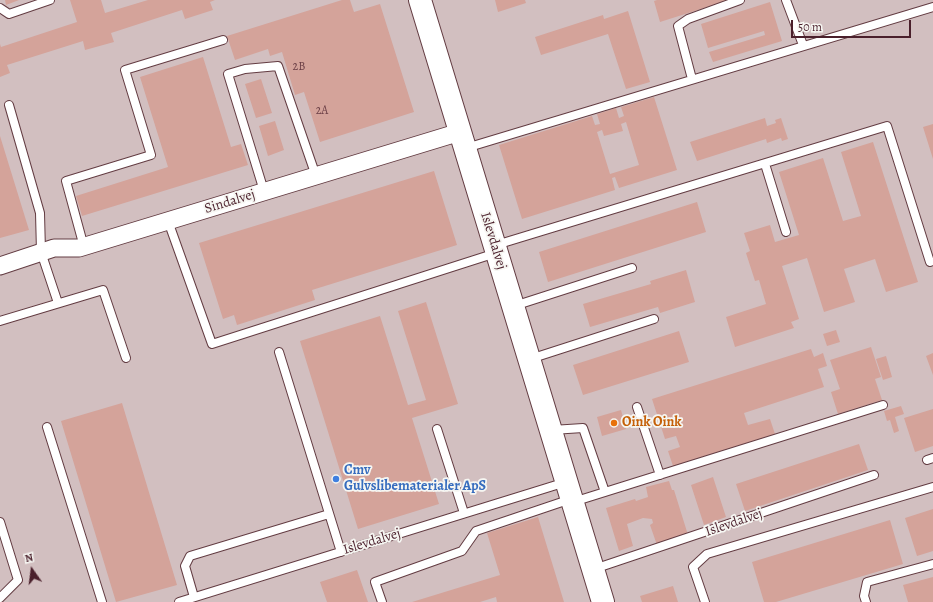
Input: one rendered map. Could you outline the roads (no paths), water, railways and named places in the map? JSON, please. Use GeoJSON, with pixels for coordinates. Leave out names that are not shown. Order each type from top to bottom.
{"type":"FeatureCollection","features":[{"type":"Feature","properties":{"kind":"street","name":"Islevdalvej"},"geometry":{"type":"LineString","coordinates":[[420,0],[602,602]]}},
{"type":"Feature","properties":{"kind":"street","name":"Sindalvej"},"geometry":{"type":"LineString","coordinates":[[0,266],[54,248],[84,247],[316,176],[462,140]]}},
{"type":"Feature","properties":{"kind":"lane"},"geometry":{"type":"LineString","coordinates":[[0,8],[8,14],[50,0]]}},
{"type":"Feature","properties":{"kind":"lane"},"geometry":{"type":"LineString","coordinates":[[692,79],[678,26],[688,19],[740,0]]}},
{"type":"Feature","properties":{"kind":"lane"},"geometry":{"type":"LineString","coordinates":[[786,0],[803,45]]}},
{"type":"Feature","properties":{"kind":"lane"},"geometry":{"type":"LineString","coordinates":[[462,140],[692,79],[933,7]]}},
{"type":"Feature","properties":{"kind":"lane"},"geometry":{"type":"LineString","coordinates":[[84,247],[66,181],[151,155],[125,70],[223,40]]}},
{"type":"Feature","properties":{"kind":"lane"},"geometry":{"type":"LineString","coordinates":[[264,191],[228,74],[246,69],[278,66],[316,176]]}},
{"type":"Feature","properties":{"kind":"lane"},"geometry":{"type":"LineString","coordinates":[[9,105],[40,213],[41,252],[58,303]]}},
{"type":"Feature","properties":{"kind":"lane"},"geometry":{"type":"LineString","coordinates":[[168,221],[212,344],[495,249],[886,126],[930,262]]}},
{"type":"Feature","properties":{"kind":"lane"},"geometry":{"type":"LineString","coordinates":[[764,164],[786,232]]}},
{"type":"Feature","properties":{"kind":"lane"},"geometry":{"type":"LineString","coordinates":[[513,306],[632,268]]}},
{"type":"Feature","properties":{"kind":"lane"},"geometry":{"type":"LineString","coordinates":[[0,320],[102,290],[126,358]]}},
{"type":"Feature","properties":{"kind":"lane"},"geometry":{"type":"LineString","coordinates":[[529,359],[654,319]]}},
{"type":"Feature","properties":{"kind":"lane"},"geometry":{"type":"LineString","coordinates":[[279,352],[341,552]]}},
{"type":"Feature","properties":{"kind":"lane"},"geometry":{"type":"LineString","coordinates":[[382,602],[375,582],[462,551],[476,530],[570,494],[605,492],[883,405]]}},
{"type":"Feature","properties":{"kind":"lane"},"geometry":{"type":"LineString","coordinates":[[637,407],[660,475]]}},
{"type":"Feature","properties":{"kind":"lane"},"geometry":{"type":"LineString","coordinates":[[47,427],[102,602]]}},
{"type":"Feature","properties":{"kind":"lane"},"geometry":{"type":"LineString","coordinates":[[437,428],[464,513]]}},
{"type":"Feature","properties":{"kind":"lane"},"geometry":{"type":"LineString","coordinates":[[551,430],[582,428],[605,492]]}},
{"type":"Feature","properties":{"kind":"lane","name":"Islevdalvej"},"geometry":{"type":"LineString","coordinates":[[593,570],[874,475]]}},
{"type":"Feature","properties":{"kind":"lane"},"geometry":{"type":"LineString","coordinates":[[705,602],[693,566],[706,554],[933,487]]}},
{"type":"Feature","properties":{"kind":"lane","name":"Islevdalvej"},"geometry":{"type":"LineString","coordinates":[[179,602],[464,513],[570,494]]}},
{"type":"Feature","properties":{"kind":"lane"},"geometry":{"type":"LineString","coordinates":[[194,597],[185,566],[190,556],[328,514]]}},
{"type":"Feature","properties":{"kind":"lane"},"geometry":{"type":"LineString","coordinates":[[0,522],[18,580],[0,598]]}},
{"type":"Feature","properties":{"kind":"lane"},"geometry":{"type":"LineString","coordinates":[[866,602],[864,596],[867,582],[933,564]]}},
{"type":"Feature","properties":{"kind":"place","name":"Oink Oink"},"geometry":{"type":"Point","coordinates":[614,423]}},
{"type":"Feature","properties":{"kind":"place","name":"Cmv Gulvslibematerialer ApS"},"geometry":{"type":"Point","coordinates":[336,479]}}]}
